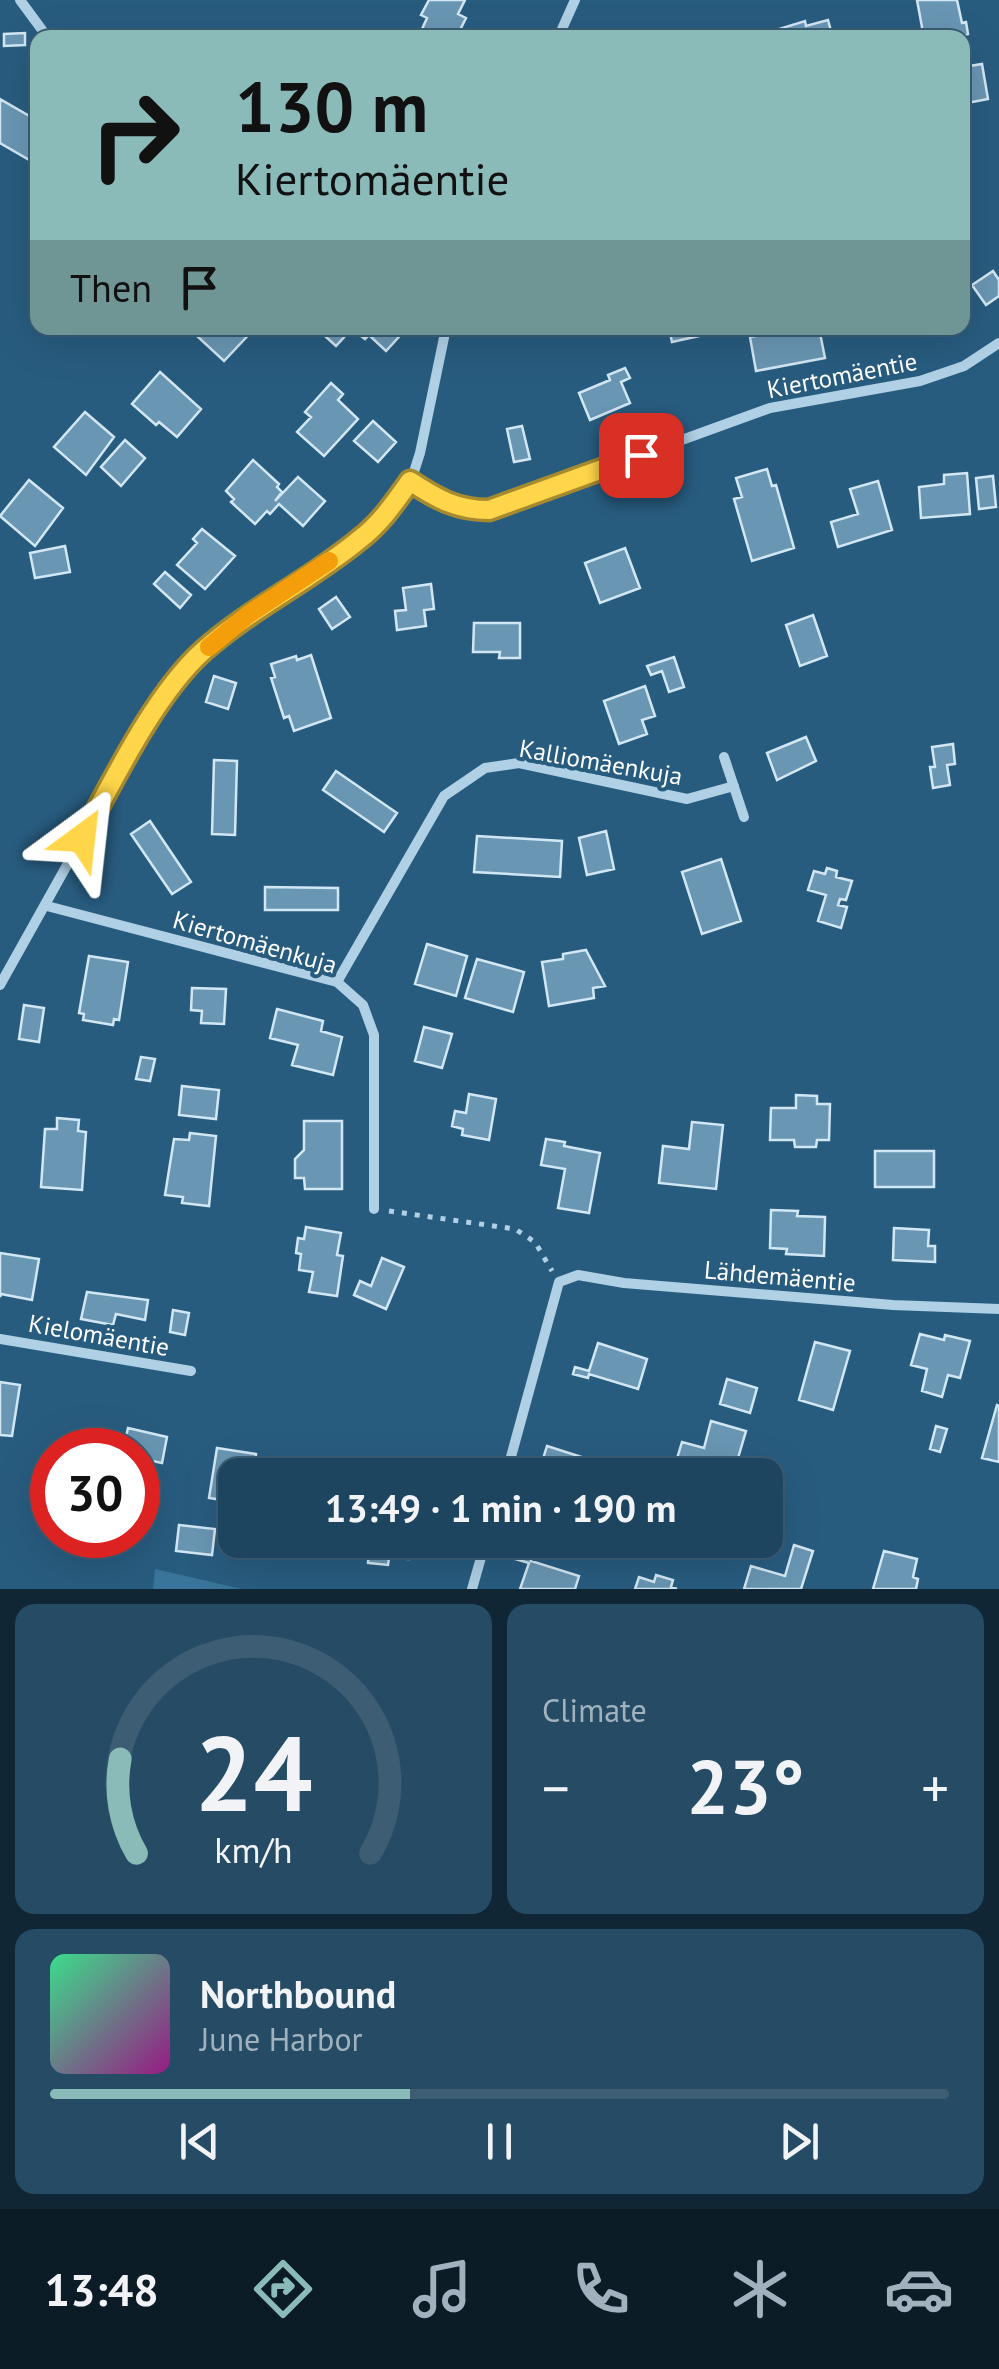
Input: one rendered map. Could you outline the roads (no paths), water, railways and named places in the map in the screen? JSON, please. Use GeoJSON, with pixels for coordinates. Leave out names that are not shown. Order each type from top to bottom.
{"type":"FeatureCollection","features":[{"type":"Feature","properties":{"kind":"street"},"geometry":{"type":"LineString","coordinates":[[20,0],[42,30]]}},
{"type":"Feature","properties":{"kind":"street"},"geometry":{"type":"LineString","coordinates":[[562,30],[575,0]]}},
{"type":"Feature","properties":{"kind":"street"},"geometry":{"type":"LineString","coordinates":[[0,985],[160,705],[200,654],[249,614],[360,540],[386,515],[410,481],[420,453],[445,335]]}},
{"type":"Feature","properties":{"kind":"street","name":"Kiertomäentie"},"geometry":{"type":"LineString","coordinates":[[410,481],[448,504],[466,510],[489,510],[770,408],[920,381],[964,366],[999,343]]}},
{"type":"Feature","properties":{"kind":"street"},"geometry":{"type":"LineString","coordinates":[[724,757],[744,817]]}},
{"type":"Feature","properties":{"kind":"street","name":"Kalliomäenkuja"},"geometry":{"type":"LineString","coordinates":[[336,982],[444,796],[484,768],[519,763],[687,799],[734,786]]}},
{"type":"Feature","properties":{"kind":"street","name":"Kiertomäenkuja"},"geometry":{"type":"LineString","coordinates":[[47,906],[336,982],[364,1004],[374,1035],[374,1208]]}},
{"type":"Feature","properties":{"kind":"street","name":"Lähdemäentie"},"geometry":{"type":"LineString","coordinates":[[511,1458],[559,1282],[578,1275],[624,1283],[865,1303],[999,1309]]}},
{"type":"Feature","properties":{"kind":"street","name":"Kielomäentie"},"geometry":{"type":"LineString","coordinates":[[0,1338],[191,1371]]}},
{"type":"Feature","properties":{"kind":"street"},"geometry":{"type":"LineString","coordinates":[[472,1589],[481,1558]]}}]}
